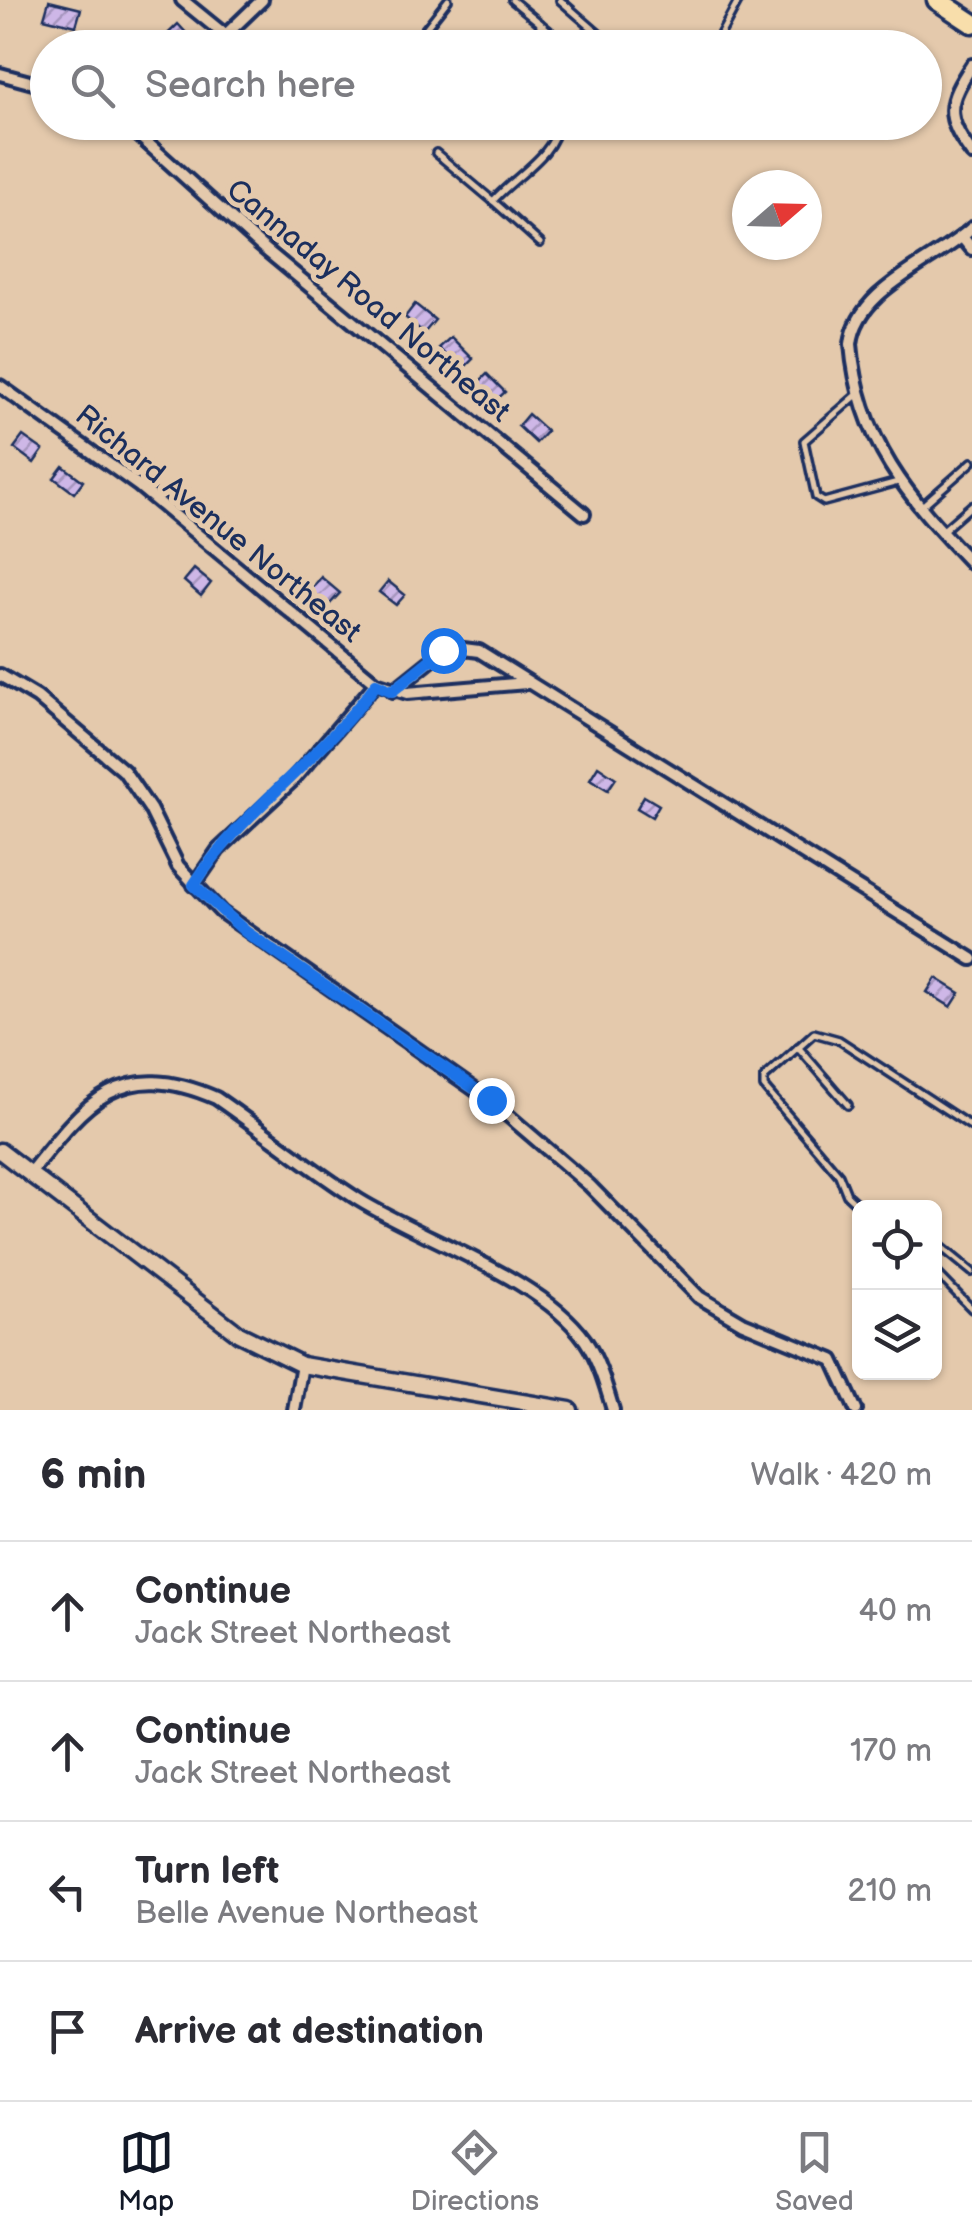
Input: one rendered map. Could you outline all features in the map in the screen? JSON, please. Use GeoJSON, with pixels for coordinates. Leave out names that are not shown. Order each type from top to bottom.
{"type":"FeatureCollection","features":[{"type":"Feature","properties":{"kind":"highway"},"geometry":{"type":"LineString","coordinates":[[937,0],[972,23]]}},
{"type":"Feature","properties":{"kind":"street"},"geometry":{"type":"LineString","coordinates":[[182,0],[219,30]]}},
{"type":"Feature","properties":{"kind":"street"},"geometry":{"type":"LineString","coordinates":[[230,30],[262,0]]}},
{"type":"Feature","properties":{"kind":"street"},"geometry":{"type":"LineString","coordinates":[[972,65],[951,108],[953,125],[972,154]]}},
{"type":"Feature","properties":{"kind":"street"},"geometry":{"type":"LineString","coordinates":[[0,74],[30,82]]}},
{"type":"Feature","properties":{"kind":"street","name":"Cannaday Road Northeast"},"geometry":{"type":"LineString","coordinates":[[145,140],[260,245],[584,514]]}},
{"type":"Feature","properties":{"kind":"street"},"geometry":{"type":"LineString","coordinates":[[972,228],[874,300],[856,322],[850,344],[860,393],[879,450],[919,508],[972,564]]}},
{"type":"Feature","properties":{"kind":"street"},"geometry":{"type":"LineString","coordinates":[[962,237],[972,249]]}},
{"type":"Feature","properties":{"kind":"street","name":"Richard Avenue Northeast"},"geometry":{"type":"LineString","coordinates":[[0,386],[124,475],[376,684],[392,691],[528,683]]}},
{"type":"Feature","properties":{"kind":"street"},"geometry":{"type":"LineString","coordinates":[[392,691],[443,650],[457,646],[478,651],[972,959]]}},
{"type":"Feature","properties":{"kind":"street"},"geometry":{"type":"LineString","coordinates":[[0,674],[37,698],[124,772],[194,885],[246,932],[491,1100],[589,1186],[699,1297],[743,1323],[833,1360],[856,1410]]}},
{"type":"Feature","properties":{"kind":"street"},"geometry":{"type":"LineString","coordinates":[[194,885],[218,850],[292,781],[376,684]]}},
{"type":"Feature","properties":{"kind":"street"},"geometry":{"type":"LineString","coordinates":[[28,1174],[75,1116],[113,1089],[154,1080],[193,1087],[216,1098],[360,1200],[562,1314],[585,1340],[600,1369],[613,1410]]}},
{"type":"Feature","properties":{"kind":"street"},"geometry":{"type":"LineString","coordinates":[[0,1151],[239,1334],[302,1365],[570,1410]]}},
{"type":"Feature","properties":{"kind":"street"},"geometry":{"type":"LineString","coordinates":[[294,1410],[302,1365]]}},
{"type":"Feature","properties":{"kind":"lane"},"geometry":{"type":"LineString","coordinates":[[424,30],[448,0]]}},
{"type":"Feature","properties":{"kind":"lane"},"geometry":{"type":"LineString","coordinates":[[512,0],[548,30]]}},
{"type":"Feature","properties":{"kind":"lane"},"geometry":{"type":"LineString","coordinates":[[560,0],[595,30]]}},
{"type":"Feature","properties":{"kind":"lane"},"geometry":{"type":"LineString","coordinates":[[723,30],[739,0]]}},
{"type":"Feature","properties":{"kind":"lane"},"geometry":{"type":"LineString","coordinates":[[540,23],[540,30]]}},
{"type":"Feature","properties":{"kind":"lane"},"geometry":{"type":"LineString","coordinates":[[494,201],[510,180],[544,154],[554,140]]}},
{"type":"Feature","properties":{"kind":"lane"},"geometry":{"type":"LineString","coordinates":[[436,153],[540,243]]}},
{"type":"Feature","properties":{"kind":"lane"},"geometry":{"type":"LineString","coordinates":[[860,393],[804,441],[816,497],[824,502],[898,482]]}},
{"type":"Feature","properties":{"kind":"lane"},"geometry":{"type":"LineString","coordinates":[[919,508],[972,462]]}},
{"type":"Feature","properties":{"kind":"lane"},"geometry":{"type":"LineString","coordinates":[[941,532],[972,505]]}},
{"type":"Feature","properties":{"kind":"lane"},"geometry":{"type":"LineString","coordinates":[[852,1200],[839,1175],[764,1086],[764,1078],[814,1033],[839,1040],[972,1127]]}},
{"type":"Feature","properties":{"kind":"lane"},"geometry":{"type":"LineString","coordinates":[[798,1048],[848,1104]]}},
{"type":"Feature","properties":{"kind":"lane"},"geometry":{"type":"LineString","coordinates":[[942,1248],[972,1272]]}},
{"type":"Feature","properties":{"kind":"lane"},"geometry":{"type":"LineString","coordinates":[[942,1278],[972,1310]]}},
{"type":"Feature","properties":{"kind":"building"},"geometry":{"type":"Polygon","coordinates":[[[49,1],[81,9],[76,26],[44,18],[49,1]]]}},
{"type":"Feature","properties":{"kind":"building"},"geometry":{"type":"Polygon","coordinates":[[[415,304],[435,320],[424,333],[405,317],[415,304]]]}},
{"type":"Feature","properties":{"kind":"building"},"geometry":{"type":"Polygon","coordinates":[[[451,337],[473,359],[462,370],[439,348],[451,337]]]}},
{"type":"Feature","properties":{"kind":"building"},"geometry":{"type":"Polygon","coordinates":[[[487,374],[505,392],[493,403],[476,385],[487,374]]]}},
{"type":"Feature","properties":{"kind":"building"},"geometry":{"type":"Polygon","coordinates":[[[528,414],[547,431],[536,443],[518,426],[528,414]]]}},
{"type":"Feature","properties":{"kind":"building"},"geometry":{"type":"Polygon","coordinates":[[[23,436],[43,450],[34,463],[14,448],[23,436]]]}},
{"type":"Feature","properties":{"kind":"building"},"geometry":{"type":"Polygon","coordinates":[[[63,466],[83,481],[74,493],[54,478],[63,466]]]}},
{"type":"Feature","properties":{"kind":"building"},"geometry":{"type":"Polygon","coordinates":[[[194,569],[211,583],[201,596],[184,581],[194,569]]]}},
{"type":"Feature","properties":{"kind":"building"},"geometry":{"type":"Polygon","coordinates":[[[321,577],[340,593],[328,606],[310,591],[321,577]]]}},
{"type":"Feature","properties":{"kind":"building"},"geometry":{"type":"Polygon","coordinates":[[[388,581],[405,595],[396,605],[379,592],[388,581]]]}},
{"type":"Feature","properties":{"kind":"building"},"geometry":{"type":"Polygon","coordinates":[[[598,766],[616,778],[608,790],[590,779],[598,766]]]}},
{"type":"Feature","properties":{"kind":"building"},"geometry":{"type":"Polygon","coordinates":[[[644,796],[659,805],[652,817],[637,808],[644,796]]]}},
{"type":"Feature","properties":{"kind":"building"},"geometry":{"type":"Polygon","coordinates":[[[936,978],[960,993],[951,1007],[927,992],[936,978]]]}},
{"type":"Feature","properties":{"kind":"route"},"geometry":{"type":"LineString","coordinates":[[443,650],[392,691],[376,684],[292,781],[218,850],[194,885],[246,932],[403,1036],[491,1100]]}}]}
